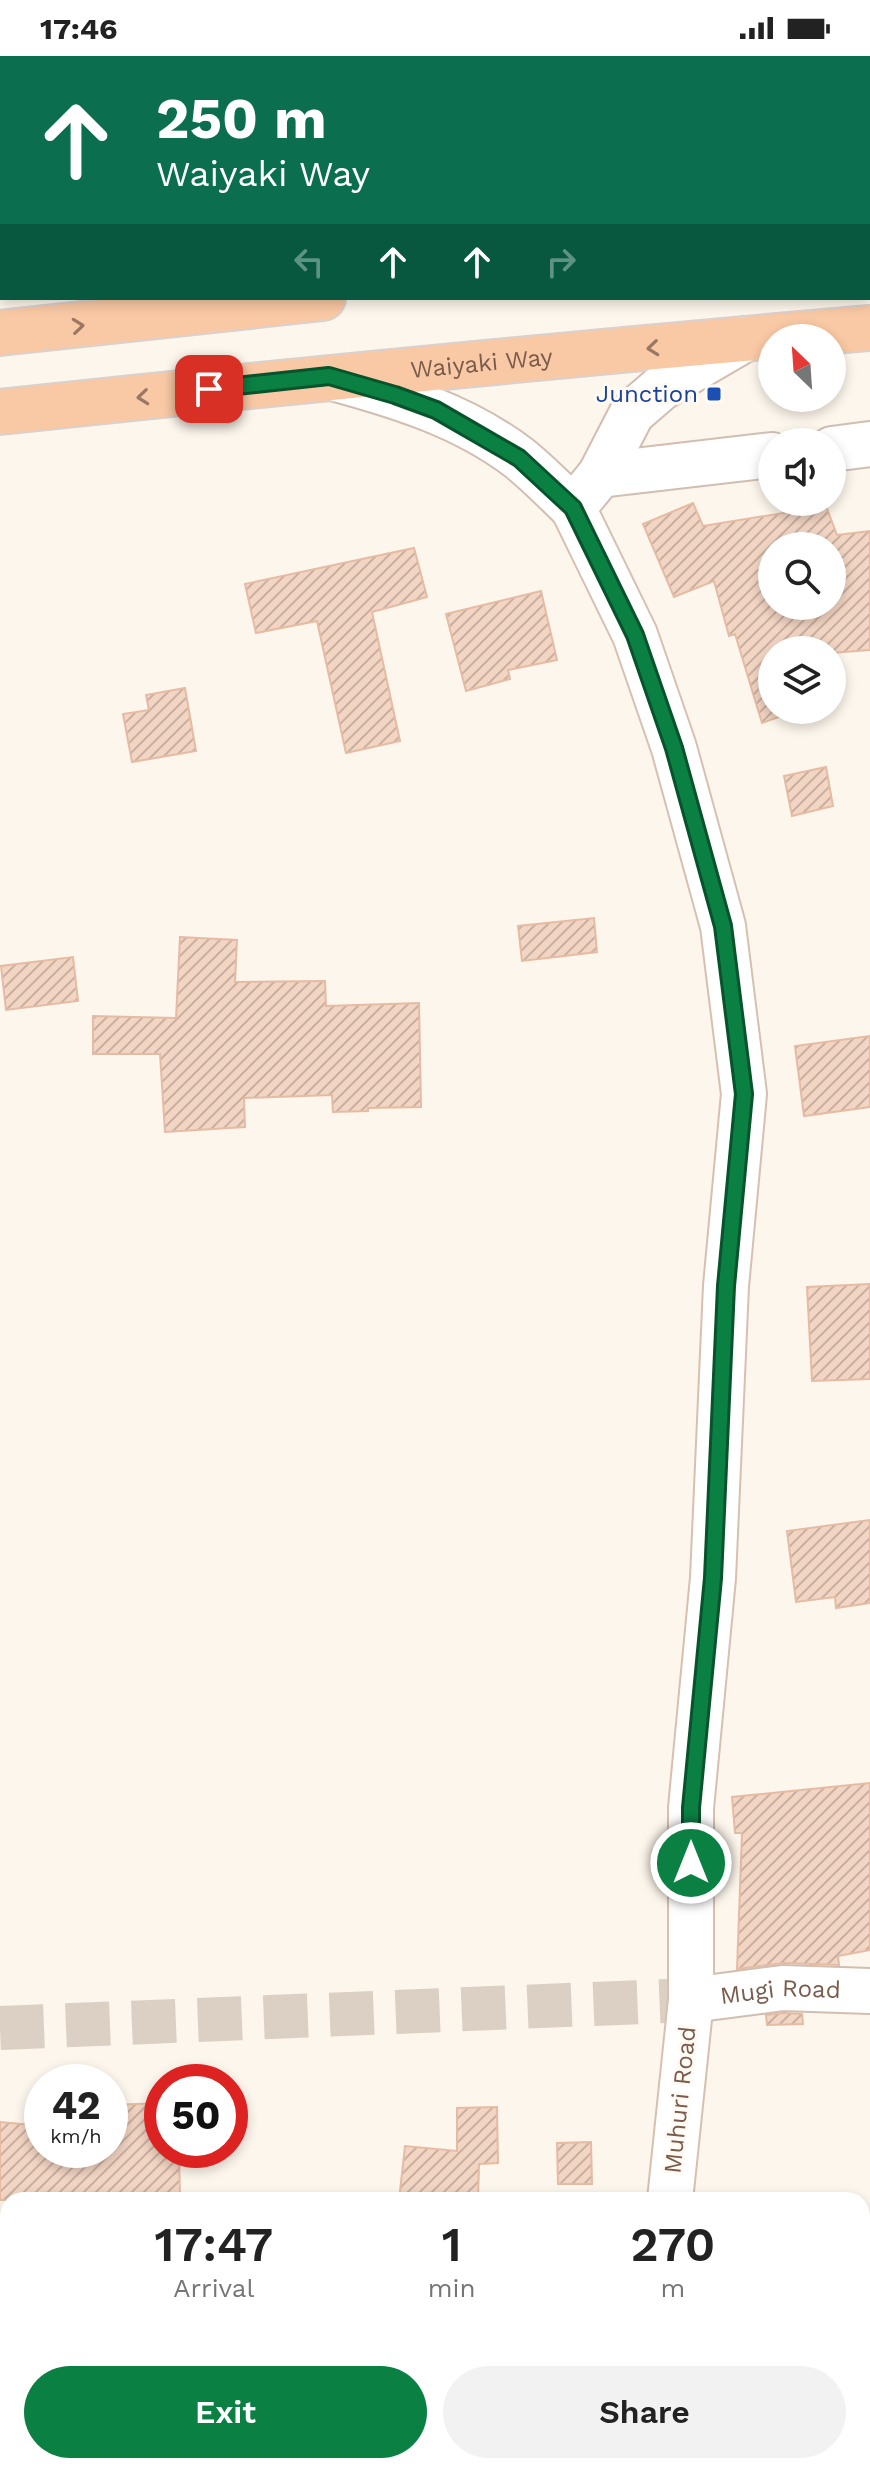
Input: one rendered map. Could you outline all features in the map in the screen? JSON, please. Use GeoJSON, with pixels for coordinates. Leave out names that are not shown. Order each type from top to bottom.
{"type":"FeatureCollection","features":[{"type":"Feature","properties":{"kind":"highway"},"geometry":{"type":"LineString","coordinates":[[0,333],[173,308],[231,307],[303,300]]}},
{"type":"Feature","properties":{"kind":"highway","name":"Waiyaki Way"},"geometry":{"type":"LineString","coordinates":[[0,412],[329,376],[870,328]]}},
{"type":"Feature","properties":{"kind":"main road"},"geometry":{"type":"LineString","coordinates":[[329,376],[436,410],[474,430],[519,458],[573,508],[600,475],[632,413],[661,388],[745,339]]}},
{"type":"Feature","properties":{"kind":"main road"},"geometry":{"type":"LineString","coordinates":[[846,447],[870,444]]}},
{"type":"Feature","properties":{"kind":"main road"},"geometry":{"type":"LineString","coordinates":[[600,475],[758,457]]}},
{"type":"Feature","properties":{"kind":"main road","name":"Muhuri Road"},"geometry":{"type":"LineString","coordinates":[[573,508],[635,635],[674,748],[723,926],[744,1094],[726,1286],[713,1578],[691,1808],[691,2000],[671,2192]]}},
{"type":"Feature","properties":{"kind":"main road","name":"Mugi Road"},"geometry":{"type":"LineString","coordinates":[[691,2000],[783,1988],[870,1991]]}},
{"type":"Feature","properties":{"kind":"building"},"geometry":{"type":"Polygon","coordinates":[[[693,503],[703,526],[764,516],[830,516],[836,532],[758,532],[758,620],[846,620],[846,534],[870,531],[870,650],[846,652],[846,636],[758,636],[758,710],[735,634],[729,636],[714,581],[674,597],[643,524],[693,503]]]}},
{"type":"Feature","properties":{"kind":"building"},"geometry":{"type":"Polygon","coordinates":[[[414,548],[427,597],[372,612],[400,741],[346,753],[317,621],[256,633],[245,584],[414,548]]]}},
{"type":"Feature","properties":{"kind":"building"},"geometry":{"type":"Polygon","coordinates":[[[541,591],[557,660],[508,670],[510,679],[466,691],[446,614],[541,591]]]}},
{"type":"Feature","properties":{"kind":"building"},"geometry":{"type":"Polygon","coordinates":[[[185,688],[196,751],[132,762],[123,714],[149,710],[146,695],[185,688]]]}},
{"type":"Feature","properties":{"kind":"building"},"geometry":{"type":"Polygon","coordinates":[[[826,767],[833,806],[792,816],[784,776],[826,767]]]}},
{"type":"Feature","properties":{"kind":"building"},"geometry":{"type":"Polygon","coordinates":[[[594,918],[597,952],[522,961],[518,926],[594,918]]]}},
{"type":"Feature","properties":{"kind":"building"},"geometry":{"type":"Polygon","coordinates":[[[180,937],[237,940],[235,982],[325,981],[326,1006],[419,1003],[421,1107],[333,1112],[332,1095],[244,1098],[245,1127],[165,1132],[160,1054],[93,1054],[93,1016],[176,1018],[180,937]]]}},
{"type":"Feature","properties":{"kind":"building"},"geometry":{"type":"Polygon","coordinates":[[[73,957],[78,1001],[6,1010],[1,966],[73,957]]]}},
{"type":"Feature","properties":{"kind":"building"},"geometry":{"type":"Polygon","coordinates":[[[870,1036],[870,1107],[804,1116],[795,1046],[870,1036]]]}},
{"type":"Feature","properties":{"kind":"building"},"geometry":{"type":"Polygon","coordinates":[[[870,1284],[870,1379],[812,1381],[807,1287],[870,1284]]]}},
{"type":"Feature","properties":{"kind":"building"},"geometry":{"type":"Polygon","coordinates":[[[870,1520],[870,1603],[836,1608],[835,1597],[796,1602],[787,1531],[870,1520]]]}},
{"type":"Feature","properties":{"kind":"building"},"geometry":{"type":"Polygon","coordinates":[[[870,1783],[870,1950],[838,1956],[839,1965],[784,1963],[737,1969],[742,1833],[735,1833],[732,1797],[870,1783]]]}},
{"type":"Feature","properties":{"kind":"building"},"geometry":{"type":"Polygon","coordinates":[[[802,2014],[803,2024],[767,2025],[766,2015],[802,2014]]]}},
{"type":"Feature","properties":{"kind":"building"},"geometry":{"type":"Polygon","coordinates":[[[128,2104],[144,2104],[144,2168],[179,2168],[180,2192],[0,2192],[0,2122],[24,2124],[24,2168],[128,2168],[128,2104]]]}},
{"type":"Feature","properties":{"kind":"building"},"geometry":{"type":"Polygon","coordinates":[[[497,2107],[498,2163],[479,2164],[478,2192],[400,2192],[405,2146],[457,2151],[457,2108],[497,2107]]]}},
{"type":"Feature","properties":{"kind":"building"},"geometry":{"type":"Polygon","coordinates":[[[591,2142],[592,2184],[558,2184],[557,2143],[591,2142]]]}},
{"type":"Feature","properties":{"kind":"tunnel"},"geometry":{"type":"LineString","coordinates":[[0,2028],[691,2000]]}},
{"type":"Feature","properties":{"kind":"place","name":"Junction"},"geometry":{"type":"Point","coordinates":[714,394]}},
{"type":"Feature","properties":{"kind":"route"},"geometry":{"type":"LineString","coordinates":[[209,389],[329,376],[436,410],[519,458],[573,508],[635,635],[674,748],[723,926],[744,1094],[726,1286],[713,1578],[691,1808],[691,1863]]}}]}
